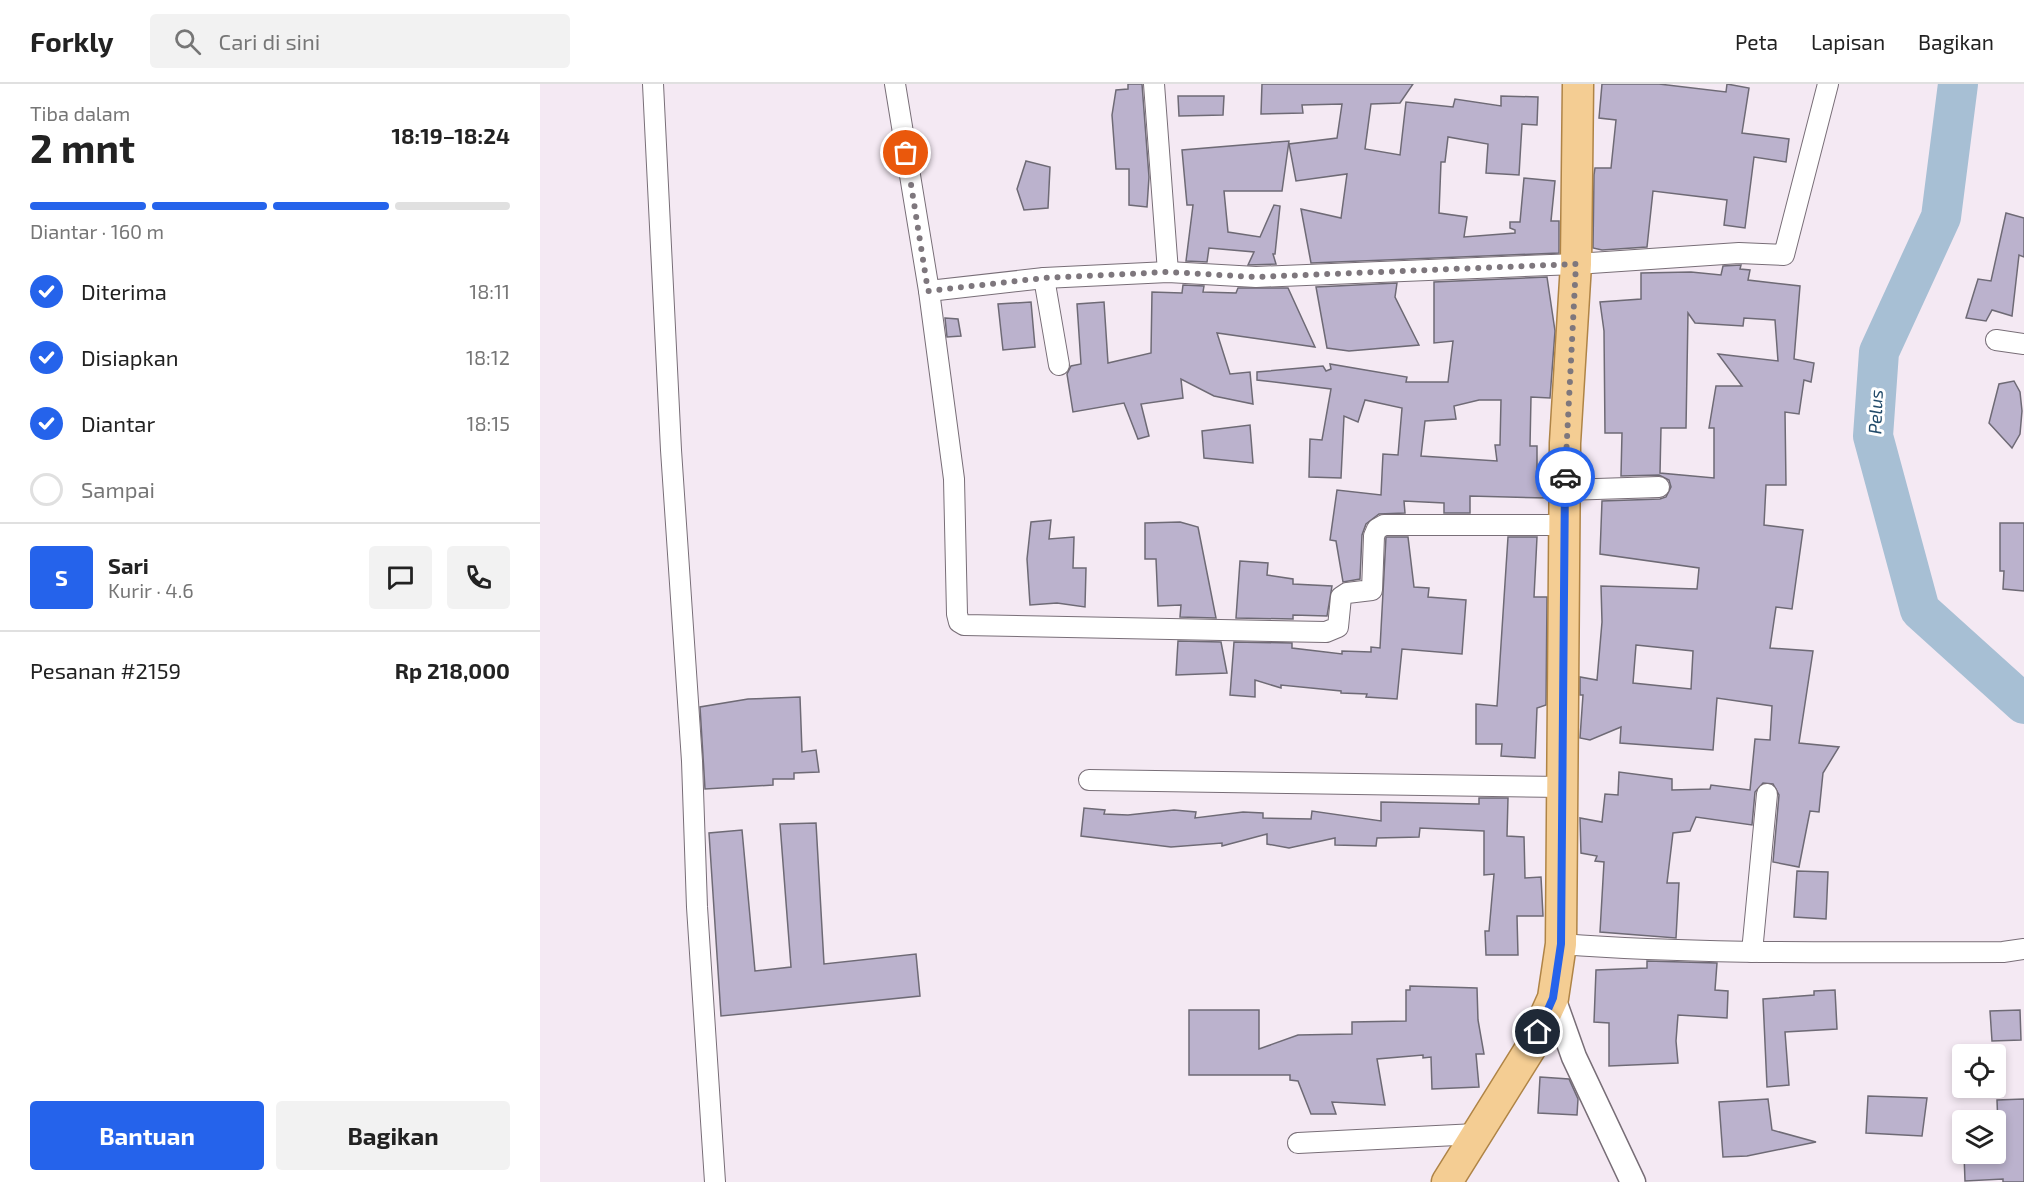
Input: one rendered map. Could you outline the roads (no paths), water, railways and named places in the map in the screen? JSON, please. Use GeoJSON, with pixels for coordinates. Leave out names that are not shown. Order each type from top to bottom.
{"type":"FeatureCollection","features":[{"type":"Feature","properties":{"kind":"main road"},"geometry":{"type":"LineString","coordinates":[[1447,1182],[1530,1049],[1553,998],[1561,944],[1564,443],[1576,264],[1578,84]]}},
{"type":"Feature","properties":{"kind":"street"},"geometry":{"type":"LineString","coordinates":[[653,84],[671,450],[692,762],[697,907],[715,1182]]}},
{"type":"Feature","properties":{"kind":"street"},"geometry":{"type":"LineString","coordinates":[[895,84],[928,291],[954,479],[959,622],[964,625],[1326,632],[1338,627],[1341,597],[1347,593],[1372,590],[1374,536],[1377,529],[1384,525],[1565,525]]}},
{"type":"Feature","properties":{"kind":"street"},"geometry":{"type":"LineString","coordinates":[[1154,84],[1167,272]]}},
{"type":"Feature","properties":{"kind":"street"},"geometry":{"type":"LineString","coordinates":[[928,291],[1044,278],[1167,272],[1256,277],[1576,264],[1739,253],[1784,255],[1828,84]]}},
{"type":"Feature","properties":{"kind":"street"},"geometry":{"type":"LineString","coordinates":[[1044,278],[1059,365]]}},
{"type":"Feature","properties":{"kind":"street"},"geometry":{"type":"LineString","coordinates":[[1996,340],[2024,344]]}},
{"type":"Feature","properties":{"kind":"street"},"geometry":{"type":"LineString","coordinates":[[1565,490],[1659,487]]}},
{"type":"Feature","properties":{"kind":"street"},"geometry":{"type":"LineString","coordinates":[[1089,780],[1563,787]]}},
{"type":"Feature","properties":{"kind":"street"},"geometry":{"type":"LineString","coordinates":[[1752,952],[1767,794]]}},
{"type":"Feature","properties":{"kind":"street"},"geometry":{"type":"LineString","coordinates":[[1561,944],[1642,950],[1752,952],[2003,952],[2024,949]]}},
{"type":"Feature","properties":{"kind":"street"},"geometry":{"type":"LineString","coordinates":[[1553,998],[1579,1068],[1633,1182]]}},
{"type":"Feature","properties":{"kind":"street"},"geometry":{"type":"LineString","coordinates":[[1298,1143],[1476,1134]]}},
{"type":"Feature","properties":{"kind":"waterway","name":"Pelus"},"geometry":{"type":"LineString","coordinates":[[1958,84],[1941,217],[1879,352],[1873,436],[1920,610],[2024,704]]}}]}
